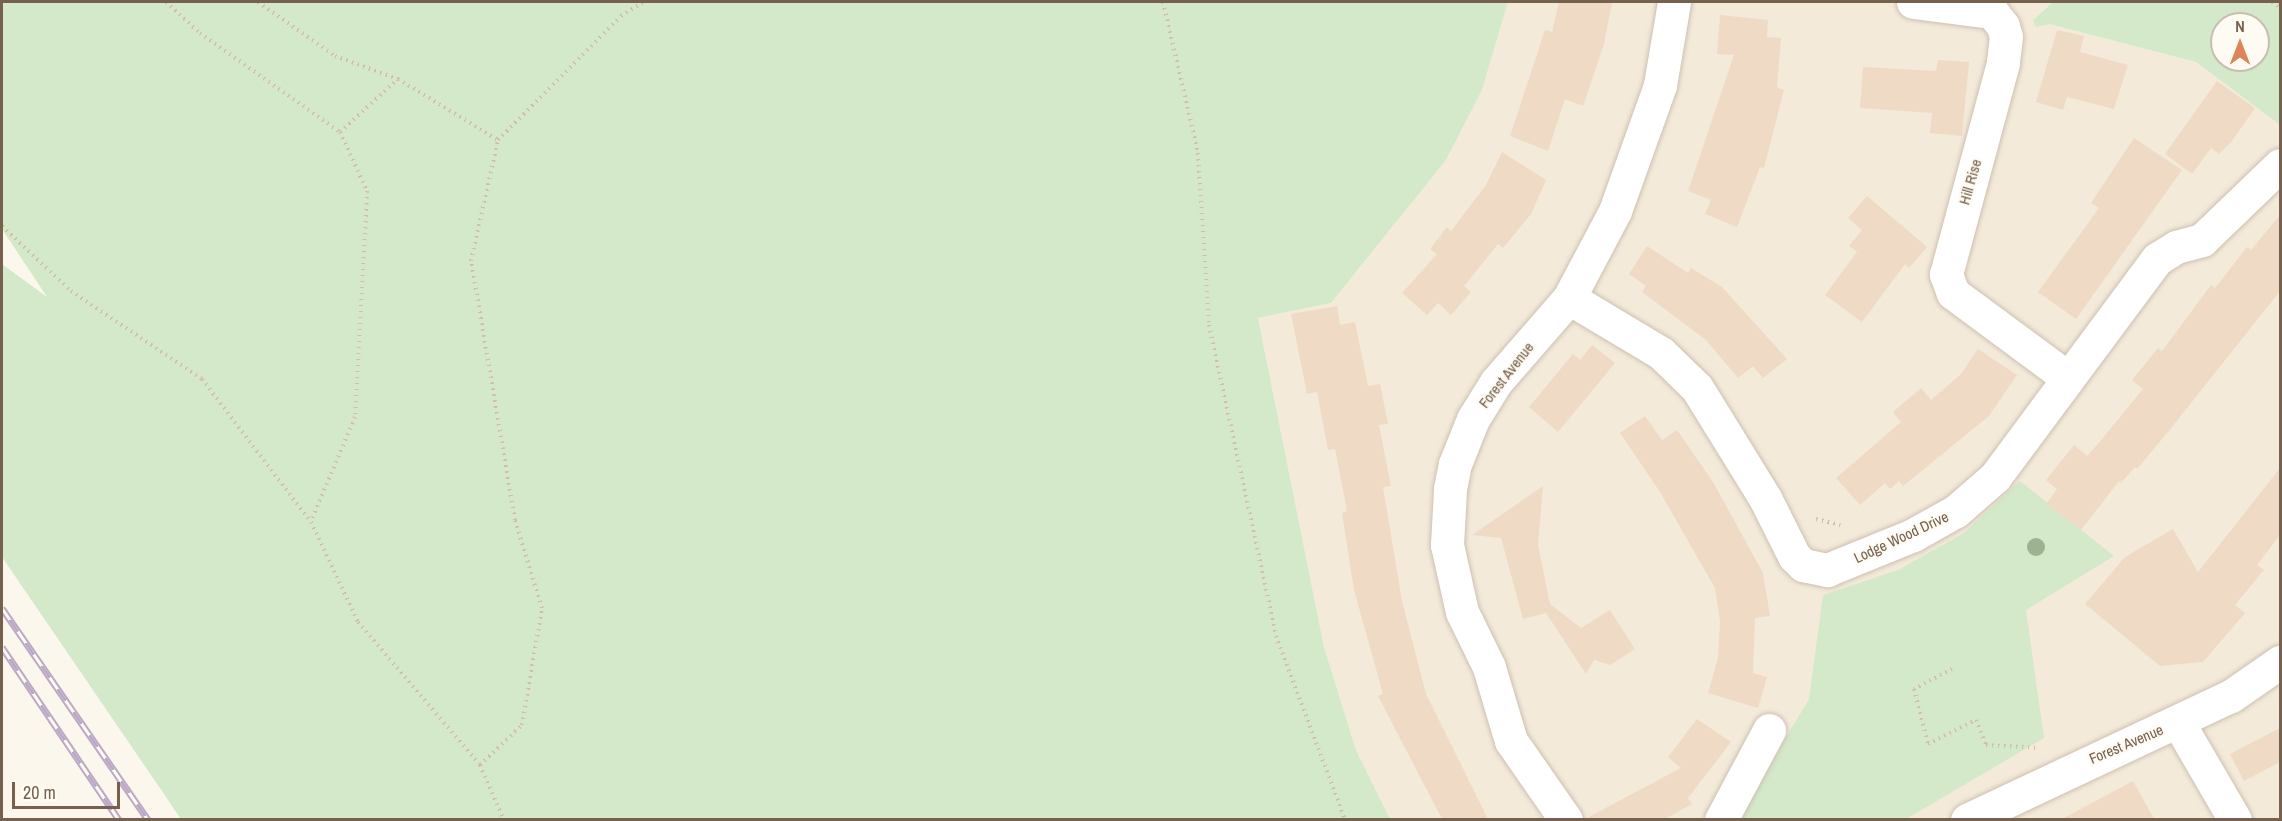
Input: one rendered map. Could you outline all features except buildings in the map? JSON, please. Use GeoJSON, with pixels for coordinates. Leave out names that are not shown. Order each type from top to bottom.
{"type":"FeatureCollection","features":[{"type":"Feature","properties":{"kind":"street","name":"Forest Avenue"},"geometry":{"type":"LineString","coordinates":[[1566,819],[1511,741],[1489,666],[1459,602],[1447,545],[1455,464],[1473,419],[1496,382],[1569,298],[1615,211],[1642,144],[1660,85],[1674,2]]}},
{"type":"Feature","properties":{"kind":"street","name":"Hill Rise"},"geometry":{"type":"LineString","coordinates":[[1913,2],[1992,12],[2003,26],[2006,38],[2003,63],[1946,274],[1953,294],[2068,378]]}},
{"type":"Feature","properties":{"kind":"street","name":"Lodge Wood Drive"},"geometry":{"type":"LineString","coordinates":[[1569,298],[1661,352],[1697,388],[1770,508],[1794,556],[1814,569],[1827,570],[1913,535],[1956,511],[1995,477],[2157,260],[2176,247],[2202,240],[2280,165]]}},
{"type":"Feature","properties":{"kind":"street","name":"Forest Avenue"},"geometry":{"type":"LineString","coordinates":[[1967,819],[2231,696],[2280,662]]}},
{"type":"Feature","properties":{"kind":"street"},"geometry":{"type":"LineString","coordinates":[[2178,722],[2235,819]]}},
{"type":"Feature","properties":{"kind":"street"},"geometry":{"type":"LineString","coordinates":[[1721,819],[1769,730]]}},
{"type":"Feature","properties":{"kind":"path"},"geometry":{"type":"LineString","coordinates":[[166,2],[200,33],[340,132],[368,191],[355,417],[311,522]]}},
{"type":"Feature","properties":{"kind":"path"},"geometry":{"type":"LineString","coordinates":[[258,2],[335,56],[398,79],[498,140]]}},
{"type":"Feature","properties":{"kind":"path"},"geometry":{"type":"LineString","coordinates":[[480,765],[522,725],[542,608],[515,520],[471,261],[498,140],[621,16],[642,2]]}},
{"type":"Feature","properties":{"kind":"path"},"geometry":{"type":"LineString","coordinates":[[1162,2],[1198,153],[1209,324],[1273,625],[1345,819]]}},
{"type":"Feature","properties":{"kind":"path"},"geometry":{"type":"LineString","coordinates":[[2272,2],[2280,7]]}},
{"type":"Feature","properties":{"kind":"path"},"geometry":{"type":"LineString","coordinates":[[340,132],[398,79]]}},
{"type":"Feature","properties":{"kind":"path"},"geometry":{"type":"LineString","coordinates":[[2,226],[71,291],[202,379],[311,522],[358,622],[480,765],[504,819]]}},
{"type":"Feature","properties":{"kind":"path"},"geometry":{"type":"LineString","coordinates":[[1770,508],[1779,502],[1800,514],[1843,526]]}},
{"type":"Feature","properties":{"kind":"path"},"geometry":{"type":"LineString","coordinates":[[1952,669],[1914,689],[1928,744],[1976,720],[1986,745],[2037,748],[2050,779]]}},
{"type":"Feature","properties":{"kind":"shaded area"},"geometry":{"type":"Polygon","coordinates":[[[1508,2],[2053,2],[2033,20],[2196,62],[2280,125],[2280,819],[1390,819],[1356,750],[1324,647],[1258,318],[1331,303],[1446,160],[1482,90],[1508,2]]]}},
{"type":"Feature","properties":{"kind":"green space"},"geometry":{"type":"Polygon","coordinates":[[[2,2],[1508,2],[1482,90],[1446,160],[1331,303],[1258,318],[1324,647],[1356,750],[1390,819],[181,819],[2,557],[2,264],[47,297],[2,229],[2,2]]]}},
{"type":"Feature","properties":{"kind":"green space"},"geometry":{"type":"Polygon","coordinates":[[[2053,2],[2280,2],[2280,125],[2196,62],[2049,24],[2036,27],[2033,20],[2053,2]]]}},
{"type":"Feature","properties":{"kind":"green space"},"geometry":{"type":"Polygon","coordinates":[[[2020,481],[2114,556],[2026,610],[2044,738],[1906,819],[1737,820],[1809,699],[1823,595],[1898,570],[1964,533],[2020,481]]]}},
{"type":"Feature","properties":{"kind":"railway"},"geometry":{"type":"LineString","coordinates":[[2,608],[148,820]]}},
{"type":"Feature","properties":{"kind":"railway"},"geometry":{"type":"LineString","coordinates":[[2,647],[119,820]]}}]}
